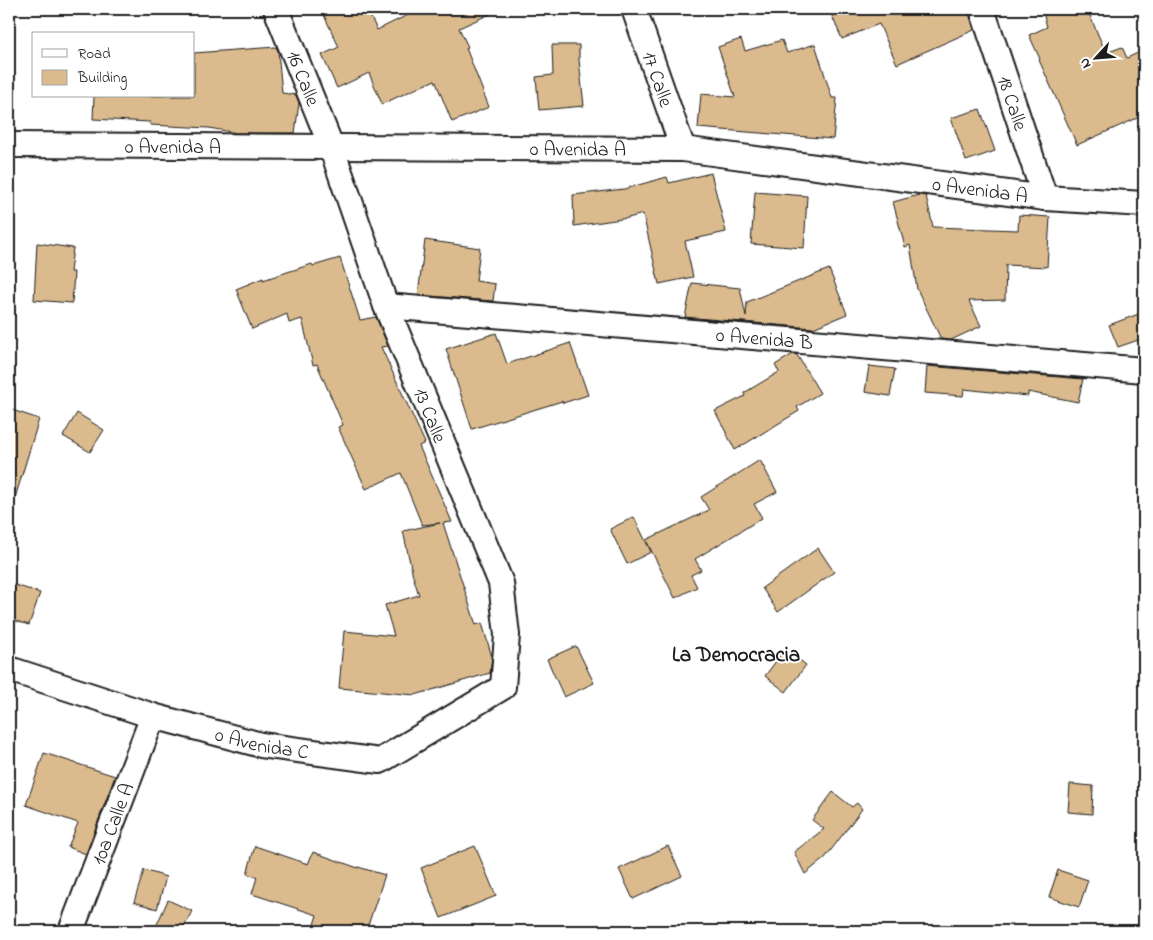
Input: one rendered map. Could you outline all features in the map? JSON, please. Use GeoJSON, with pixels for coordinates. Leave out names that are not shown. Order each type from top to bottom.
{"type":"FeatureCollection","features":[{"type":"Feature","properties":{"kind":"street","name":"16 Calle"},"geometry":{"type":"LineString","coordinates":[[276,9],[331,146]]}},
{"type":"Feature","properties":{"kind":"street","name":"17 Calle"},"geometry":{"type":"LineString","coordinates":[[634,9],[683,149]]}},
{"type":"Feature","properties":{"kind":"street","name":"18 Calle"},"geometry":{"type":"LineString","coordinates":[[982,9],[1045,198]]}},
{"type":"Feature","properties":{"kind":"street","name":"0 Avenida A"},"geometry":{"type":"LineString","coordinates":[[9,144],[683,149],[1045,198],[1144,204]]}},
{"type":"Feature","properties":{"kind":"street","name":"13 Calle"},"geometry":{"type":"LineString","coordinates":[[331,146],[386,306],[501,583],[507,635],[503,687]]}},
{"type":"Feature","properties":{"kind":"street","name":"0 Avenida B"},"geometry":{"type":"LineString","coordinates":[[386,306],[1144,370]]}},
{"type":"Feature","properties":{"kind":"street","name":"0 Avenida C"},"geometry":{"type":"LineString","coordinates":[[9,669],[153,716],[261,745],[380,761],[503,687]]}},
{"type":"Feature","properties":{"kind":"street","name":"10a Calle A"},"geometry":{"type":"LineString","coordinates":[[71,931],[153,716]]}},
{"type":"Feature","properties":{"kind":"building"},"geometry":{"type":"Polygon","coordinates":[[[321,9],[367,9],[377,30],[420,9],[501,9],[459,28],[468,47],[466,48],[489,107],[452,122],[435,80],[382,104],[369,73],[337,88],[322,55],[339,47],[321,9]]]}},
{"type":"Feature","properties":{"kind":"building"},"geometry":{"type":"Polygon","coordinates":[[[829,9],[969,9],[974,30],[897,64],[879,24],[842,39],[829,9]]]}},
{"type":"Feature","properties":{"kind":"building"},"geometry":{"type":"Polygon","coordinates":[[[1042,9],[1087,9],[1106,53],[1122,47],[1127,58],[1144,50],[1144,115],[1077,145],[1029,35],[1047,27],[1042,9]]]}},
{"type":"Feature","properties":{"kind":"building"},"geometry":{"type":"Polygon","coordinates":[[[741,39],[745,51],[782,40],[787,53],[815,44],[832,98],[837,98],[833,139],[698,128],[701,94],[735,97],[718,47],[741,39]]]}},
{"type":"Feature","properties":{"kind":"building"},"geometry":{"type":"Polygon","coordinates":[[[552,45],[579,45],[584,106],[539,110],[536,77],[553,75],[552,45]]]}},
{"type":"Feature","properties":{"kind":"building"},"geometry":{"type":"Polygon","coordinates":[[[276,47],[282,93],[296,95],[299,103],[295,133],[237,133],[209,128],[150,125],[150,122],[93,119],[94,98],[195,98],[195,53],[276,47]]]}},
{"type":"Feature","properties":{"kind":"building"},"geometry":{"type":"Polygon","coordinates":[[[980,109],[995,151],[966,161],[951,118],[980,109]]]}},
{"type":"Feature","properties":{"kind":"building"},"geometry":{"type":"Polygon","coordinates":[[[711,173],[726,232],[685,241],[693,277],[659,284],[643,214],[574,226],[573,195],[624,189],[667,177],[669,183],[711,173]]]}},
{"type":"Feature","properties":{"kind":"building"},"geometry":{"type":"Polygon","coordinates":[[[755,192],[807,196],[804,248],[751,244],[755,192]]]}},
{"type":"Feature","properties":{"kind":"building"},"geometry":{"type":"Polygon","coordinates":[[[919,195],[926,196],[933,227],[1018,230],[1019,215],[1050,217],[1047,267],[1006,265],[1005,300],[969,301],[981,326],[951,340],[941,339],[917,289],[910,245],[905,247],[893,202],[919,195]]]}},
{"type":"Feature","properties":{"kind":"building"},"geometry":{"type":"Polygon","coordinates":[[[425,240],[480,248],[476,281],[495,284],[493,301],[418,295],[425,240]]]}},
{"type":"Feature","properties":{"kind":"building"},"geometry":{"type":"Polygon","coordinates":[[[37,243],[73,248],[70,272],[74,272],[72,303],[34,300],[37,243]]]}},
{"type":"Feature","properties":{"kind":"building"},"geometry":{"type":"Polygon","coordinates":[[[340,258],[360,320],[376,317],[388,346],[381,347],[425,443],[419,446],[452,522],[443,523],[476,625],[482,623],[492,657],[490,673],[415,695],[339,688],[344,631],[394,636],[385,605],[419,595],[403,531],[440,523],[422,525],[401,473],[366,489],[338,427],[343,425],[317,364],[313,365],[302,319],[289,323],[287,314],[252,329],[236,289],[263,278],[263,280],[312,264],[313,266],[340,258]]]}},
{"type":"Feature","properties":{"kind":"building"},"geometry":{"type":"Polygon","coordinates":[[[829,269],[847,314],[813,328],[685,317],[692,283],[740,288],[746,316],[747,302],[829,269]]]}},
{"type":"Feature","properties":{"kind":"building"},"geometry":{"type":"Polygon","coordinates":[[[1144,312],[1144,338],[1118,347],[1109,325],[1144,312]]]}},
{"type":"Feature","properties":{"kind":"building"},"geometry":{"type":"Polygon","coordinates":[[[496,333],[507,364],[570,343],[588,395],[563,403],[562,401],[472,429],[446,349],[496,333]]]}},
{"type":"Feature","properties":{"kind":"building"},"geometry":{"type":"Polygon","coordinates":[[[793,354],[797,355],[820,393],[797,407],[799,411],[735,450],[715,411],[745,396],[744,393],[779,372],[775,365],[793,354]]]}},
{"type":"Feature","properties":{"kind":"building"},"geometry":{"type":"Polygon","coordinates":[[[869,366],[895,369],[890,396],[865,392],[869,366]]]}},
{"type":"Feature","properties":{"kind":"building"},"geometry":{"type":"Polygon","coordinates":[[[927,366],[1083,379],[1078,402],[1028,392],[1028,396],[964,389],[963,396],[925,393],[927,366]]]}},
{"type":"Feature","properties":{"kind":"building"},"geometry":{"type":"Polygon","coordinates":[[[9,409],[39,419],[15,498],[9,497],[9,409]]]}},
{"type":"Feature","properties":{"kind":"building"},"geometry":{"type":"Polygon","coordinates":[[[77,413],[104,430],[90,452],[63,436],[77,413]]]}},
{"type":"Feature","properties":{"kind":"building"},"geometry":{"type":"Polygon","coordinates":[[[760,460],[777,492],[754,504],[762,518],[695,559],[701,570],[691,575],[697,587],[675,598],[646,540],[709,510],[701,497],[760,460]]]}},
{"type":"Feature","properties":{"kind":"building"},"geometry":{"type":"Polygon","coordinates":[[[634,517],[651,552],[627,564],[610,529],[634,517]]]}},
{"type":"Feature","properties":{"kind":"building"},"geometry":{"type":"Polygon","coordinates":[[[818,548],[834,572],[778,612],[762,588],[818,548]]]}},
{"type":"Feature","properties":{"kind":"building"},"geometry":{"type":"Polygon","coordinates":[[[9,583],[40,593],[29,625],[9,619],[9,583]]]}},
{"type":"Feature","properties":{"kind":"building"},"geometry":{"type":"Polygon","coordinates":[[[576,646],[594,683],[564,697],[547,659],[576,646]]]}},
{"type":"Feature","properties":{"kind":"building"},"geometry":{"type":"Polygon","coordinates":[[[785,649],[806,665],[786,692],[765,676],[785,649]]]}},
{"type":"Feature","properties":{"kind":"building"},"geometry":{"type":"Polygon","coordinates":[[[44,753],[115,776],[86,854],[68,847],[78,823],[26,805],[44,753]]]}},
{"type":"Feature","properties":{"kind":"building"},"geometry":{"type":"Polygon","coordinates":[[[1070,784],[1093,786],[1092,814],[1068,812],[1070,784]]]}},
{"type":"Feature","properties":{"kind":"building"},"geometry":{"type":"Polygon","coordinates":[[[833,792],[852,807],[857,803],[862,809],[825,858],[805,874],[794,852],[824,829],[812,820],[833,792]]]}},
{"type":"Feature","properties":{"kind":"building"},"geometry":{"type":"Polygon","coordinates":[[[255,846],[308,864],[313,852],[358,868],[385,875],[366,931],[312,931],[317,915],[252,894],[257,877],[247,874],[255,846]]]}},
{"type":"Feature","properties":{"kind":"building"},"geometry":{"type":"Polygon","coordinates":[[[475,846],[496,896],[441,918],[421,868],[475,846]]]}},
{"type":"Feature","properties":{"kind":"building"},"geometry":{"type":"Polygon","coordinates":[[[668,846],[682,876],[633,899],[619,869],[668,846]]]}},
{"type":"Feature","properties":{"kind":"building"},"geometry":{"type":"Polygon","coordinates":[[[144,870],[166,877],[157,909],[134,902],[144,870]]]}},
{"type":"Feature","properties":{"kind":"building"},"geometry":{"type":"Polygon","coordinates":[[[1058,870],[1088,880],[1079,907],[1049,897],[1058,870]]]}},
{"type":"Feature","properties":{"kind":"building"},"geometry":{"type":"Polygon","coordinates":[[[168,900],[192,911],[182,931],[154,931],[168,900]]]}},
{"type":"Feature","properties":{"kind":"district","name":"La Democracia"},"geometry":{"type":"Point","coordinates":[736,654]}}]}
